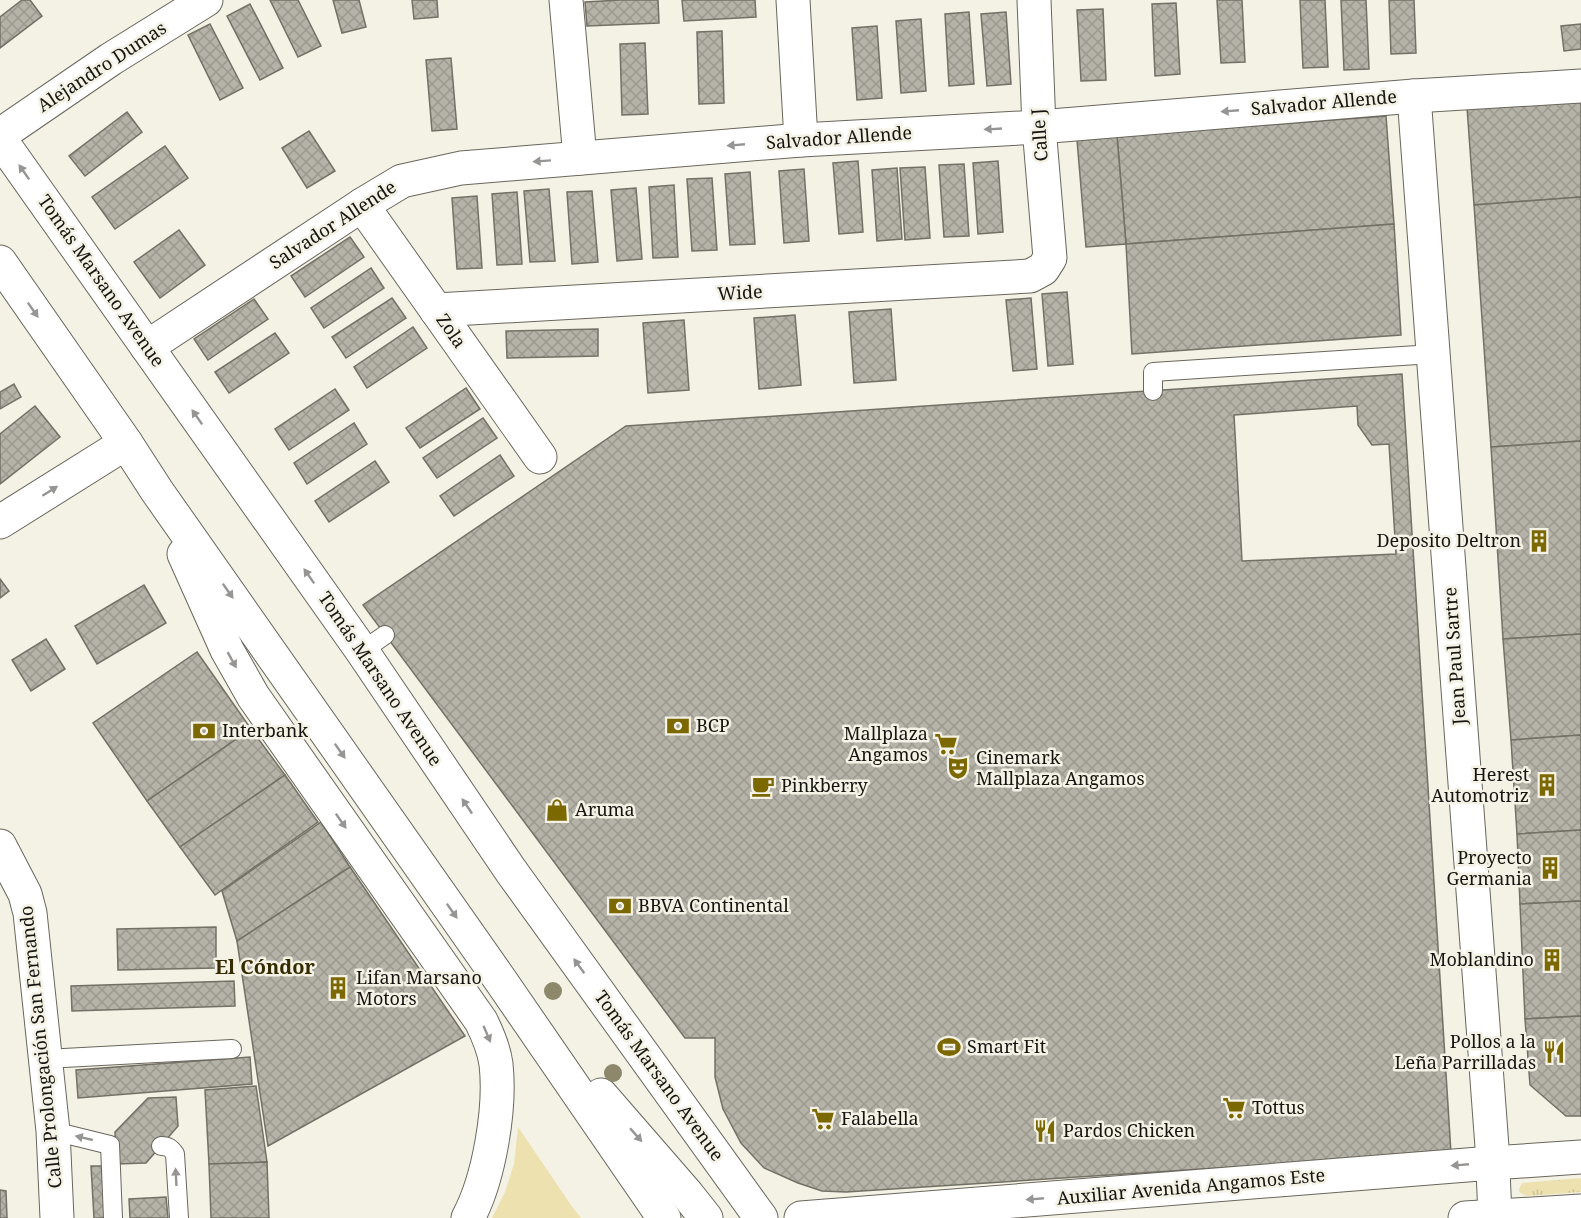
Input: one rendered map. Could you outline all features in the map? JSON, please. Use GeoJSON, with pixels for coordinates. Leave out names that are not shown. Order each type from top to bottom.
{"type":"FeatureCollection","features":[{"type":"Feature","properties":{"kind":"street","name":"Alejandro Dumas"},"geometry":{"type":"LineString","coordinates":[[0,137],[111,59],[206,0]]}},
{"type":"Feature","properties":{"kind":"street"},"geometry":{"type":"LineString","coordinates":[[566,0],[580,158]]}},
{"type":"Feature","properties":{"kind":"street"},"geometry":{"type":"LineString","coordinates":[[793,0],[801,140]]}},
{"type":"Feature","properties":{"kind":"street","name":"Calle J"},"geometry":{"type":"LineString","coordinates":[[1034,0],[1039,127],[1050,258],[1043,269]]}},
{"type":"Feature","properties":{"kind":"street","name":"Salvador Allende"},"geometry":{"type":"LineString","coordinates":[[147,347],[402,181],[461,168],[801,140],[1039,127],[1414,96],[1581,86]]}},
{"type":"Feature","properties":{"kind":"street","name":"Jean Paul Sartre"},"geometry":{"type":"LineString","coordinates":[[1414,96],[1492,1163],[1480,1217]]}},
{"type":"Feature","properties":{"kind":"street","name":"Tomás Marsano Avenue"},"geometry":{"type":"LineString","coordinates":[[0,137],[147,347],[374,643],[511,871],[760,1218]]}},
{"type":"Feature","properties":{"kind":"street","name":"Zola"},"geometry":{"type":"LineString","coordinates":[[362,205],[540,457]]}},
{"type":"Feature","properties":{"kind":"street"},"geometry":{"type":"LineString","coordinates":[[0,262],[664,1218]]}},
{"type":"Feature","properties":{"kind":"street","name":"Wide"},"geometry":{"type":"LineString","coordinates":[[436,310],[1030,276],[1043,269]]}},
{"type":"Feature","properties":{"kind":"street"},"geometry":{"type":"LineString","coordinates":[[0,522],[126,443]]}},
{"type":"Feature","properties":{"kind":"street"},"geometry":{"type":"LineString","coordinates":[[157,491],[227,650],[253,696],[482,1020],[492,1044],[496,1064],[497,1096],[492,1140],[480,1190],[468,1218]]}},
{"type":"Feature","properties":{"kind":"street","name":"Calle Prolongación San Fernando"},"geometry":{"type":"LineString","coordinates":[[0,846],[25,894],[30,913],[53,1131],[57,1218]]}},
{"type":"Feature","properties":{"kind":"street"},"geometry":{"type":"LineString","coordinates":[[501,981],[706,1218]]}},
{"type":"Feature","properties":{"kind":"street","name":"Auxiliar Avenida Angamos Este"},"geometry":{"type":"LineString","coordinates":[[801,1218],[1581,1157]]}},
{"type":"Feature","properties":{"kind":"street"},"geometry":{"type":"LineString","coordinates":[[1480,1217],[1581,1211]]}},
{"type":"Feature","properties":{"kind":"lane"},"geometry":{"type":"LineString","coordinates":[[1153,391],[1153,372],[1433,354]]}},
{"type":"Feature","properties":{"kind":"lane"},"geometry":{"type":"LineString","coordinates":[[45,1059],[232,1048]]}},
{"type":"Feature","properties":{"kind":"lane"},"geometry":{"type":"LineString","coordinates":[[53,1131],[113,1145],[113,1218]]}},
{"type":"Feature","properties":{"kind":"lane"},"geometry":{"type":"LineString","coordinates":[[161,1146],[167,1146],[175,1154],[178,1218]]}},
{"type":"Feature","properties":{"kind":"green space"},"geometry":{"type":"Polygon","coordinates":[[[518,1127],[581,1218],[492,1218],[505,1192],[514,1164],[518,1127]]]}},
{"type":"Feature","properties":{"kind":"green space"},"geometry":{"type":"Polygon","coordinates":[[[1581,1178],[1581,1192],[1526,1196],[1519,1192],[1522,1183],[1581,1178]]]}},
{"type":"Feature","properties":{"kind":"building"},"geometry":{"type":"Polygon","coordinates":[[[22,0],[30,0],[42,16],[0,48],[0,17],[22,0]]]}},
{"type":"Feature","properties":{"kind":"building"},"geometry":{"type":"Polygon","coordinates":[[[270,0],[298,0],[321,46],[298,57],[270,0]]]}},
{"type":"Feature","properties":{"kind":"building"},"geometry":{"type":"Polygon","coordinates":[[[333,0],[359,0],[366,27],[342,33],[333,0]]]}},
{"type":"Feature","properties":{"kind":"building"},"geometry":{"type":"Polygon","coordinates":[[[412,0],[437,0],[438,17],[414,19],[412,0]]]}},
{"type":"Feature","properties":{"kind":"building"},"geometry":{"type":"Polygon","coordinates":[[[658,0],[659,23],[587,26],[585,2],[658,0]]]}},
{"type":"Feature","properties":{"kind":"building"},"geometry":{"type":"Polygon","coordinates":[[[682,0],[755,0],[756,17],[684,21],[682,0]]]}},
{"type":"Feature","properties":{"kind":"building"},"geometry":{"type":"Polygon","coordinates":[[[1217,0],[1242,0],[1245,62],[1221,63],[1217,0]]]}},
{"type":"Feature","properties":{"kind":"building"},"geometry":{"type":"Polygon","coordinates":[[[1300,0],[1325,0],[1328,67],[1303,68],[1300,0]]]}},
{"type":"Feature","properties":{"kind":"building"},"geometry":{"type":"Polygon","coordinates":[[[1341,0],[1366,0],[1369,69],[1344,70],[1341,0]]]}},
{"type":"Feature","properties":{"kind":"building"},"geometry":{"type":"Polygon","coordinates":[[[1389,0],[1414,0],[1416,53],[1391,54],[1389,0]]]}},
{"type":"Feature","properties":{"kind":"building"},"geometry":{"type":"Polygon","coordinates":[[[1176,3],[1180,74],[1155,76],[1152,4],[1176,3]]]}},
{"type":"Feature","properties":{"kind":"building"},"geometry":{"type":"Polygon","coordinates":[[[250,4],[283,68],[260,80],[227,16],[250,4]]]}},
{"type":"Feature","properties":{"kind":"building"},"geometry":{"type":"Polygon","coordinates":[[[1103,9],[1106,80],[1081,81],[1077,10],[1103,9]]]}},
{"type":"Feature","properties":{"kind":"building"},"geometry":{"type":"Polygon","coordinates":[[[969,12],[974,84],[949,86],[945,14],[969,12]]]}},
{"type":"Feature","properties":{"kind":"building"},"geometry":{"type":"Polygon","coordinates":[[[1006,12],[1011,84],[987,86],[981,14],[1006,12]]]}},
{"type":"Feature","properties":{"kind":"building"},"geometry":{"type":"Polygon","coordinates":[[[921,19],[926,91],[901,93],[896,21],[921,19]]]}},
{"type":"Feature","properties":{"kind":"building"},"geometry":{"type":"Polygon","coordinates":[[[210,24],[243,88],[220,100],[188,35],[210,24]]]}},
{"type":"Feature","properties":{"kind":"building"},"geometry":{"type":"Polygon","coordinates":[[[1581,24],[1581,49],[1564,51],[1561,26],[1581,24]]]}},
{"type":"Feature","properties":{"kind":"building"},"geometry":{"type":"Polygon","coordinates":[[[877,26],[882,98],[857,100],[852,28],[877,26]]]}},
{"type":"Feature","properties":{"kind":"building"},"geometry":{"type":"Polygon","coordinates":[[[722,31],[724,103],[699,104],[697,32],[722,31]]]}},
{"type":"Feature","properties":{"kind":"building"},"geometry":{"type":"Polygon","coordinates":[[[645,43],[648,114],[622,115],[620,44],[645,43]]]}},
{"type":"Feature","properties":{"kind":"building"},"geometry":{"type":"Polygon","coordinates":[[[451,58],[457,129],[432,131],[426,60],[451,58]]]}},
{"type":"Feature","properties":{"kind":"building"},"geometry":{"type":"Polygon","coordinates":[[[1581,99],[1581,197],[1474,205],[1467,107],[1581,99]]]}},
{"type":"Feature","properties":{"kind":"building"},"geometry":{"type":"Polygon","coordinates":[[[127,112],[142,132],[85,176],[69,156],[127,112]]]}},
{"type":"Feature","properties":{"kind":"building"},"geometry":{"type":"Polygon","coordinates":[[[1386,116],[1394,224],[1126,244],[1117,136],[1386,116]]]}},
{"type":"Feature","properties":{"kind":"building"},"geometry":{"type":"Polygon","coordinates":[[[309,131],[335,171],[307,188],[282,148],[309,131]]]}},
{"type":"Feature","properties":{"kind":"building"},"geometry":{"type":"Polygon","coordinates":[[[1117,136],[1126,244],[1086,247],[1077,140],[1117,136]]]}},
{"type":"Feature","properties":{"kind":"building"},"geometry":{"type":"Polygon","coordinates":[[[165,146],[188,178],[115,229],[92,197],[165,146]]]}},
{"type":"Feature","properties":{"kind":"building"},"geometry":{"type":"Polygon","coordinates":[[[858,161],[863,232],[839,234],[833,163],[858,161]]]}},
{"type":"Feature","properties":{"kind":"building"},"geometry":{"type":"Polygon","coordinates":[[[998,161],[1003,232],[978,234],[973,163],[998,161]]]}},
{"type":"Feature","properties":{"kind":"building"},"geometry":{"type":"Polygon","coordinates":[[[964,164],[969,236],[944,237],[939,165],[964,164]]]}},
{"type":"Feature","properties":{"kind":"building"},"geometry":{"type":"Polygon","coordinates":[[[925,167],[930,238],[905,240],[900,168],[925,167]]]}},
{"type":"Feature","properties":{"kind":"building"},"geometry":{"type":"Polygon","coordinates":[[[897,168],[902,239],[877,241],[872,170],[897,168]]]}},
{"type":"Feature","properties":{"kind":"building"},"geometry":{"type":"Polygon","coordinates":[[[804,169],[809,241],[784,243],[779,171],[804,169]]]}},
{"type":"Feature","properties":{"kind":"building"},"geometry":{"type":"Polygon","coordinates":[[[750,172],[755,244],[730,245],[725,174],[750,172]]]}},
{"type":"Feature","properties":{"kind":"building"},"geometry":{"type":"Polygon","coordinates":[[[712,178],[717,250],[692,251],[687,179],[712,178]]]}},
{"type":"Feature","properties":{"kind":"building"},"geometry":{"type":"Polygon","coordinates":[[[674,185],[678,257],[653,258],[649,187],[674,185]]]}},
{"type":"Feature","properties":{"kind":"building"},"geometry":{"type":"Polygon","coordinates":[[[636,188],[642,259],[617,261],[611,190],[636,188]]]}},
{"type":"Feature","properties":{"kind":"building"},"geometry":{"type":"Polygon","coordinates":[[[549,189],[555,261],[530,262],[524,191],[549,189]]]}},
{"type":"Feature","properties":{"kind":"building"},"geometry":{"type":"Polygon","coordinates":[[[592,191],[598,262],[572,264],[567,192],[592,191]]]}},
{"type":"Feature","properties":{"kind":"building"},"geometry":{"type":"Polygon","coordinates":[[[517,192],[522,264],[497,265],[492,194],[517,192]]]}},
{"type":"Feature","properties":{"kind":"building"},"geometry":{"type":"Polygon","coordinates":[[[477,196],[482,268],[457,269],[452,198],[477,196]]]}},
{"type":"Feature","properties":{"kind":"building"},"geometry":{"type":"Polygon","coordinates":[[[1581,197],[1581,441],[1491,447],[1474,205],[1581,197]]]}},
{"type":"Feature","properties":{"kind":"building"},"geometry":{"type":"Polygon","coordinates":[[[1394,224],[1401,335],[1132,354],[1126,244],[1394,224]]]}},
{"type":"Feature","properties":{"kind":"building"},"geometry":{"type":"Polygon","coordinates":[[[179,230],[205,265],[160,298],[134,262],[179,230]]]}},
{"type":"Feature","properties":{"kind":"building"},"geometry":{"type":"Polygon","coordinates":[[[350,237],[364,257],[305,297],[291,276],[350,237]]]}},
{"type":"Feature","properties":{"kind":"building"},"geometry":{"type":"Polygon","coordinates":[[[371,268],[384,288],[324,328],[311,308],[371,268]]]}},
{"type":"Feature","properties":{"kind":"building"},"geometry":{"type":"Polygon","coordinates":[[[1067,292],[1073,364],[1048,366],[1042,294],[1067,292]]]}},
{"type":"Feature","properties":{"kind":"building"},"geometry":{"type":"Polygon","coordinates":[[[392,298],[406,318],[346,358],[332,337],[392,298]]]}},
{"type":"Feature","properties":{"kind":"building"},"geometry":{"type":"Polygon","coordinates":[[[1031,298],[1037,369],[1013,371],[1006,300],[1031,298]]]}},
{"type":"Feature","properties":{"kind":"building"},"geometry":{"type":"Polygon","coordinates":[[[254,299],[268,319],[208,360],[194,339],[254,299]]]}},
{"type":"Feature","properties":{"kind":"building"},"geometry":{"type":"Polygon","coordinates":[[[891,309],[896,380],[854,383],[849,312],[891,309]]]}},
{"type":"Feature","properties":{"kind":"building"},"geometry":{"type":"Polygon","coordinates":[[[795,315],[801,385],[759,389],[754,318],[795,315]]]}},
{"type":"Feature","properties":{"kind":"building"},"geometry":{"type":"Polygon","coordinates":[[[684,320],[689,390],[648,393],[643,323],[684,320]]]}},
{"type":"Feature","properties":{"kind":"building"},"geometry":{"type":"Polygon","coordinates":[[[413,327],[427,348],[367,388],[354,367],[413,327]]]}},
{"type":"Feature","properties":{"kind":"building"},"geometry":{"type":"Polygon","coordinates":[[[598,329],[598,356],[507,358],[506,331],[598,329]]]}},
{"type":"Feature","properties":{"kind":"building"},"geometry":{"type":"Polygon","coordinates":[[[275,333],[289,353],[229,393],[215,372],[275,333]]]}},
{"type":"Feature","properties":{"kind":"building","name":"Mallplaza Angamos"},"geometry":{"type":"Polygon","coordinates":[[[1402,374],[1451,1153],[846,1192],[822,1191],[764,1168],[741,1143],[723,1109],[715,1077],[715,1038],[685,1038],[363,605],[626,426],[1402,374]],[[1357,406],[1234,415],[1242,561],[1396,554],[1389,444],[1372,445],[1358,425],[1357,406]]]}},
{"type":"Feature","properties":{"kind":"building"},"geometry":{"type":"Polygon","coordinates":[[[14,384],[21,397],[0,409],[0,392],[14,384]]]}},
{"type":"Feature","properties":{"kind":"building"},"geometry":{"type":"Polygon","coordinates":[[[466,388],[480,409],[420,448],[406,428],[466,388]]]}},
{"type":"Feature","properties":{"kind":"building"},"geometry":{"type":"Polygon","coordinates":[[[335,389],[349,410],[289,450],[275,429],[335,389]]]}},
{"type":"Feature","properties":{"kind":"building"},"geometry":{"type":"Polygon","coordinates":[[[35,406],[60,437],[0,484],[0,434],[35,406]]]}},
{"type":"Feature","properties":{"kind":"building"},"geometry":{"type":"Polygon","coordinates":[[[483,418],[497,438],[437,478],[423,458],[483,418]]]}},
{"type":"Feature","properties":{"kind":"building"},"geometry":{"type":"Polygon","coordinates":[[[354,423],[367,444],[307,484],[294,463],[354,423]]]}},
{"type":"Feature","properties":{"kind":"building","name":"Deposito Deltron"},"geometry":{"type":"Polygon","coordinates":[[[1581,441],[1581,634],[1503,639],[1491,447],[1581,441]]]}},
{"type":"Feature","properties":{"kind":"building"},"geometry":{"type":"Polygon","coordinates":[[[500,455],[514,476],[454,516],[440,496],[500,455]]]}},
{"type":"Feature","properties":{"kind":"building"},"geometry":{"type":"Polygon","coordinates":[[[375,461],[389,482],[329,522],[315,501],[375,461]]]}},
{"type":"Feature","properties":{"kind":"building"},"geometry":{"type":"Polygon","coordinates":[[[0,579],[9,591],[0,598],[0,579]]]}},
{"type":"Feature","properties":{"kind":"building"},"geometry":{"type":"Polygon","coordinates":[[[144,585],[166,623],[97,664],[75,626],[144,585]]]}},
{"type":"Feature","properties":{"kind":"building"},"geometry":{"type":"Polygon","coordinates":[[[1581,634],[1581,735],[1511,740],[1503,639],[1581,634]]]}},
{"type":"Feature","properties":{"kind":"building"},"geometry":{"type":"Polygon","coordinates":[[[46,639],[65,669],[31,691],[12,660],[46,639]]]}},
{"type":"Feature","properties":{"kind":"building"},"geometry":{"type":"Polygon","coordinates":[[[197,652],[251,729],[147,801],[93,723],[197,652]]]}},
{"type":"Feature","properties":{"kind":"building"},"geometry":{"type":"Polygon","coordinates":[[[251,729],[285,775],[180,847],[147,801],[251,729]]]}},
{"type":"Feature","properties":{"kind":"building","name":"Herest Automotriz"},"geometry":{"type":"Polygon","coordinates":[[[1581,735],[1581,830],[1517,834],[1511,740],[1581,735]]]}},
{"type":"Feature","properties":{"kind":"building"},"geometry":{"type":"Polygon","coordinates":[[[285,775],[318,822],[215,895],[180,847],[285,775]]]}},
{"type":"Feature","properties":{"kind":"building"},"geometry":{"type":"Polygon","coordinates":[[[321,822],[350,867],[237,941],[222,891],[321,822]]]}},
{"type":"Feature","properties":{"kind":"building","name":"Proyecto Germania"},"geometry":{"type":"Polygon","coordinates":[[[1581,830],[1581,901],[1520,904],[1517,834],[1581,830]]]}},
{"type":"Feature","properties":{"kind":"building","name":"Lifan Marsano Motors"},"geometry":{"type":"Polygon","coordinates":[[[350,867],[465,1036],[268,1146],[237,941],[350,867]]]}},
{"type":"Feature","properties":{"kind":"building","name":"Moblandino"},"geometry":{"type":"Polygon","coordinates":[[[1581,901],[1581,1016],[1525,1019],[1520,904],[1581,901]]]}},
{"type":"Feature","properties":{"kind":"building"},"geometry":{"type":"Polygon","coordinates":[[[216,927],[216,968],[118,970],[117,929],[216,927]]]}},
{"type":"Feature","properties":{"kind":"building"},"geometry":{"type":"Polygon","coordinates":[[[234,981],[235,1006],[72,1011],[71,986],[234,981]]]}},
{"type":"Feature","properties":{"kind":"building","name":"Pollos a la Leña Parrilladas"},"geometry":{"type":"Polygon","coordinates":[[[1581,1016],[1581,1116],[1566,1116],[1530,1085],[1525,1019],[1581,1016]]]}},
{"type":"Feature","properties":{"kind":"building"},"geometry":{"type":"Polygon","coordinates":[[[250,1057],[252,1084],[78,1098],[76,1070],[250,1057]]]}},
{"type":"Feature","properties":{"kind":"building"},"geometry":{"type":"Polygon","coordinates":[[[256,1086],[267,1162],[209,1164],[205,1090],[256,1086]]]}},
{"type":"Feature","properties":{"kind":"building"},"geometry":{"type":"Polygon","coordinates":[[[176,1097],[178,1126],[146,1163],[116,1164],[115,1132],[148,1098],[176,1097]]]}},
{"type":"Feature","properties":{"kind":"building"},"geometry":{"type":"Polygon","coordinates":[[[267,1162],[269,1218],[211,1218],[209,1164],[267,1162]]]}},
{"type":"Feature","properties":{"kind":"building"},"geometry":{"type":"Polygon","coordinates":[[[91,1166],[102,1166],[105,1218],[94,1218],[91,1166]]]}},
{"type":"Feature","properties":{"kind":"building"},"geometry":{"type":"Polygon","coordinates":[[[0,1190],[6,1191],[7,1218],[0,1218],[0,1190]]]}},
{"type":"Feature","properties":{"kind":"building"},"geometry":{"type":"Polygon","coordinates":[[[166,1197],[168,1218],[130,1218],[129,1199],[166,1197]]]}},
{"type":"Feature","properties":{"kind":"place","name":"Deposito Deltron"},"geometry":{"type":"Point","coordinates":[1539,541]}},
{"type":"Feature","properties":{"kind":"place","name":"BCP"},"geometry":{"type":"Point","coordinates":[678,726]}},
{"type":"Feature","properties":{"kind":"place","name":"Interbank"},"geometry":{"type":"Point","coordinates":[204,731]}},
{"type":"Feature","properties":{"kind":"place","name":"Mallplaza Angamos"},"geometry":{"type":"Point","coordinates":[946,744]}},
{"type":"Feature","properties":{"kind":"place","name":"Cinemark Mallplaza Angamos"},"geometry":{"type":"Point","coordinates":[958,768]}},
{"type":"Feature","properties":{"kind":"place","name":"Herest Automotriz"},"geometry":{"type":"Point","coordinates":[1547,785]}},
{"type":"Feature","properties":{"kind":"place","name":"Pinkberry"},"geometry":{"type":"Point","coordinates":[763,786]}},
{"type":"Feature","properties":{"kind":"place","name":"Aruma"},"geometry":{"type":"Point","coordinates":[557,810]}},
{"type":"Feature","properties":{"kind":"place","name":"Proyecto Germania"},"geometry":{"type":"Point","coordinates":[1550,868]}},
{"type":"Feature","properties":{"kind":"place","name":"BBVA Continental"},"geometry":{"type":"Point","coordinates":[620,906]}},
{"type":"Feature","properties":{"kind":"place","name":"Moblandino"},"geometry":{"type":"Point","coordinates":[1552,960]}},
{"type":"Feature","properties":{"kind":"place","name":"Lifan Marsano Motors"},"geometry":{"type":"Point","coordinates":[338,988]}},
{"type":"Feature","properties":{"kind":"place","name":"Smart Fit"},"geometry":{"type":"Point","coordinates":[949,1047]}},
{"type":"Feature","properties":{"kind":"place","name":"Pollos a la Leña Parrilladas"},"geometry":{"type":"Point","coordinates":[1554,1052]}},
{"type":"Feature","properties":{"kind":"place","name":"Tottus"},"geometry":{"type":"Point","coordinates":[1234,1108]}},
{"type":"Feature","properties":{"kind":"place","name":"Falabella"},"geometry":{"type":"Point","coordinates":[823,1119]}},
{"type":"Feature","properties":{"kind":"place","name":"Pardos Chicken"},"geometry":{"type":"Point","coordinates":[1045,1131]}},
{"type":"Feature","properties":{"kind":"district","name":"El Cóndor"},"geometry":{"type":"Point","coordinates":[265,967]}}]}
